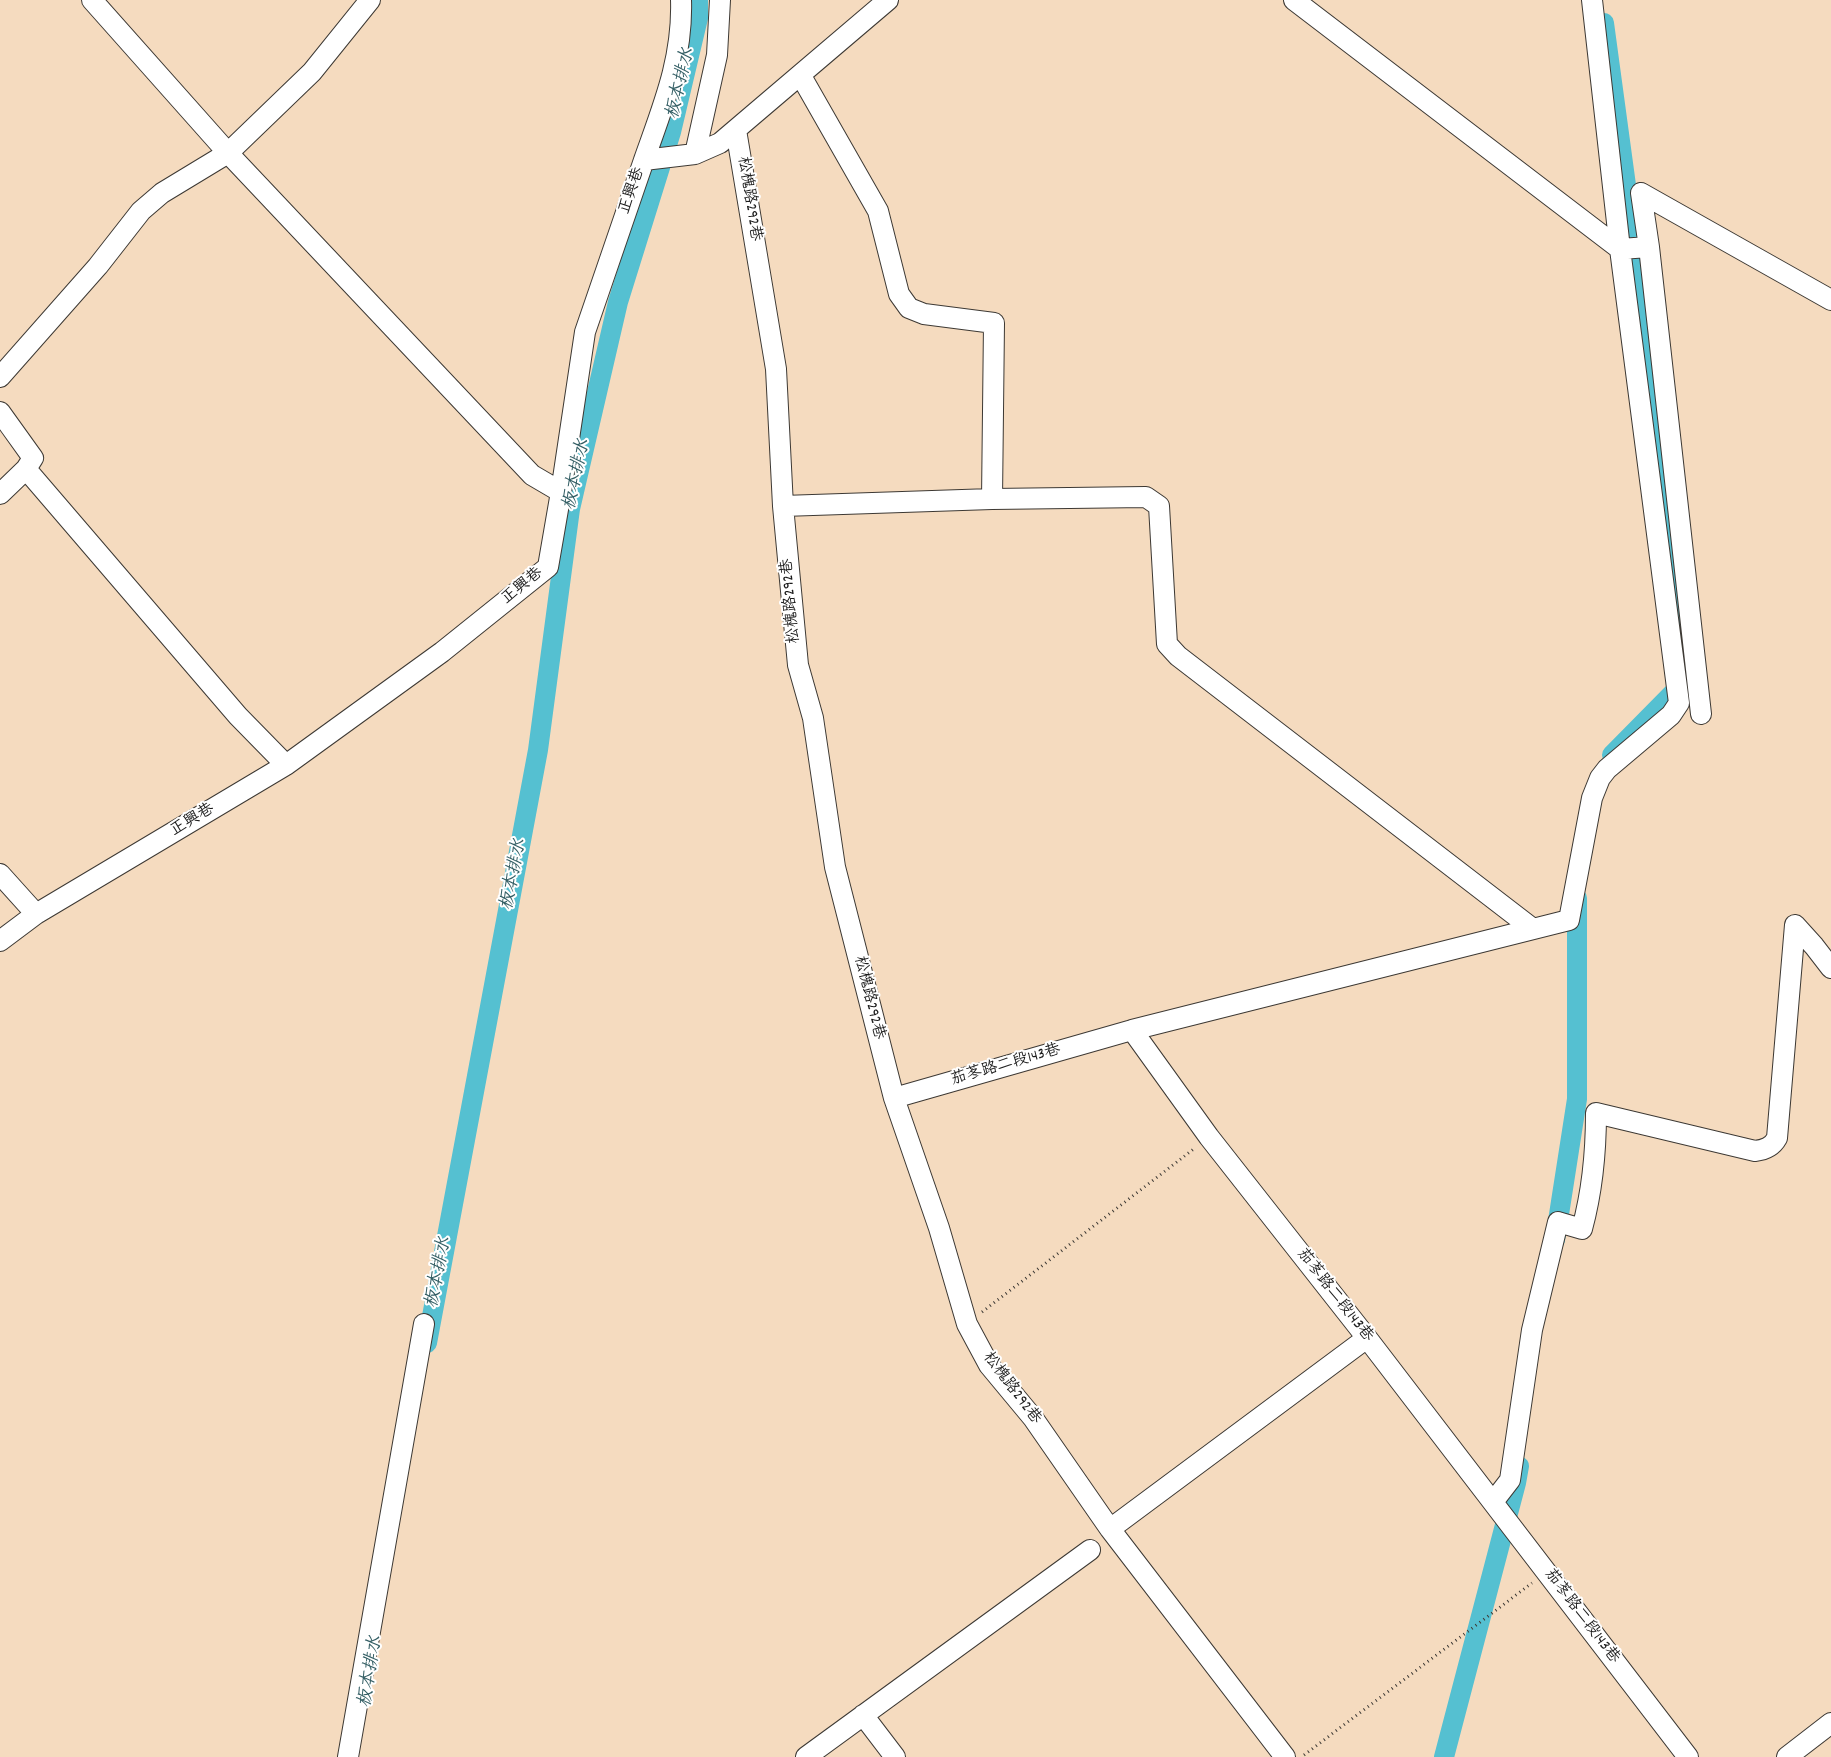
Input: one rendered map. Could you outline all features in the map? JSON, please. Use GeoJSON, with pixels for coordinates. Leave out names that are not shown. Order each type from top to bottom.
{"type":"FeatureCollection","features":[{"type":"Feature","properties":{"kind":"lane"},"geometry":{"type":"LineString","coordinates":[[92,0],[228,153],[532,476],[561,492]]}},
{"type":"Feature","properties":{"kind":"lane"},"geometry":{"type":"LineString","coordinates":[[0,376],[98,266],[141,211],[162,193],[228,153],[312,72],[370,0]]}},
{"type":"Feature","properties":{"kind":"lane"},"geometry":{"type":"LineString","coordinates":[[649,160],[674,76],[681,28],[681,0]]}},
{"type":"Feature","properties":{"kind":"lane"},"geometry":{"type":"LineString","coordinates":[[689,154],[717,55],[720,0]]}},
{"type":"Feature","properties":{"kind":"lane","name":"正興巷"},"geometry":{"type":"LineString","coordinates":[[0,940],[36,914],[286,765],[442,652],[548,566],[585,332],[649,160],[689,154],[720,144],[888,0]]}},
{"type":"Feature","properties":{"kind":"lane"},"geometry":{"type":"LineString","coordinates":[[1294,0],[1620,249],[1649,247]]}},
{"type":"Feature","properties":{"kind":"lane"},"geometry":{"type":"LineString","coordinates":[[1132,1030],[1569,920],[1592,798],[1600,778],[1607,769],[1671,715],[1679,703],[1620,249],[1592,0]]}},
{"type":"Feature","properties":{"kind":"lane"},"geometry":{"type":"LineString","coordinates":[[801,76],[878,211],[899,294],[909,308],[924,314],[994,323],[992,499]]}},
{"type":"Feature","properties":{"kind":"lane","name":"松槐路292巷"},"geometry":{"type":"LineString","coordinates":[[736,130],[776,369],[783,506],[798,665],[813,718],[834,866],[894,1098],[939,1228],[967,1324],[989,1365],[1033,1418],[1110,1529],[1285,1757]]}},
{"type":"Feature","properties":{"kind":"lane"},"geometry":{"type":"LineString","coordinates":[[1701,714],[1649,247],[1641,193],[1831,300]]}},
{"type":"Feature","properties":{"kind":"lane"},"geometry":{"type":"LineString","coordinates":[[0,412],[33,458],[26,469],[0,494]]}},
{"type":"Feature","properties":{"kind":"lane"},"geometry":{"type":"LineString","coordinates":[[26,469],[238,716],[286,765]]}},
{"type":"Feature","properties":{"kind":"lane"},"geometry":{"type":"LineString","coordinates":[[783,506],[992,499],[1146,497],[1159,506],[1167,644],[1178,656],[1533,929]]}},
{"type":"Feature","properties":{"kind":"lane"},"geometry":{"type":"LineString","coordinates":[[0,874],[36,914]]}},
{"type":"Feature","properties":{"kind":"lane"},"geometry":{"type":"LineString","coordinates":[[1493,1502],[1510,1480],[1532,1330],[1558,1222],[1582,1230],[1590,1201],[1596,1113],[1755,1151],[1763,1150],[1770,1146],[1777,1138],[1795,925],[1831,968]]}},
{"type":"Feature","properties":{"kind":"lane","name":"茄苳路二段143巷"},"geometry":{"type":"LineString","coordinates":[[894,1098],[1132,1030],[1209,1137],[1367,1338],[1688,1757]]}},
{"type":"Feature","properties":{"kind":"lane"},"geometry":{"type":"LineString","coordinates":[[348,1757],[424,1324]]}},
{"type":"Feature","properties":{"kind":"lane"},"geometry":{"type":"LineString","coordinates":[[1110,1529],[1367,1338]]}},
{"type":"Feature","properties":{"kind":"lane"},"geometry":{"type":"LineString","coordinates":[[806,1757],[1090,1550]]}},
{"type":"Feature","properties":{"kind":"lane"},"geometry":{"type":"LineString","coordinates":[[863,1715],[895,1757]]}},
{"type":"Feature","properties":{"kind":"lane"},"geometry":{"type":"LineString","coordinates":[[1786,1757],[1831,1723]]}},
{"type":"Feature","properties":{"kind":"path"},"geometry":{"type":"LineString","coordinates":[[967,1324],[1209,1137]]}},
{"type":"Feature","properties":{"kind":"path"},"geometry":{"type":"LineString","coordinates":[[1302,1757],[1547,1572]]}},
{"type":"Feature","properties":{"kind":"waterway","name":"板本排水"},"geometry":{"type":"LineString","coordinates":[[427,1343],[538,750],[570,509],[618,302],[671,132],[698,18],[698,0]]}},
{"type":"Feature","properties":{"kind":"waterway"},"geometry":{"type":"LineString","coordinates":[[1604,23],[1660,436],[1679,635]]}},
{"type":"Feature","properties":{"kind":"waterway"},"geometry":{"type":"LineString","coordinates":[[1612,755],[1684,682],[1684,678]]}},
{"type":"Feature","properties":{"kind":"waterway"},"geometry":{"type":"LineString","coordinates":[[1555,1240],[1577,1099],[1577,898]]}},
{"type":"Feature","properties":{"kind":"waterway"},"geometry":{"type":"LineString","coordinates":[[1444,1757],[1519,1466]]}}]}
